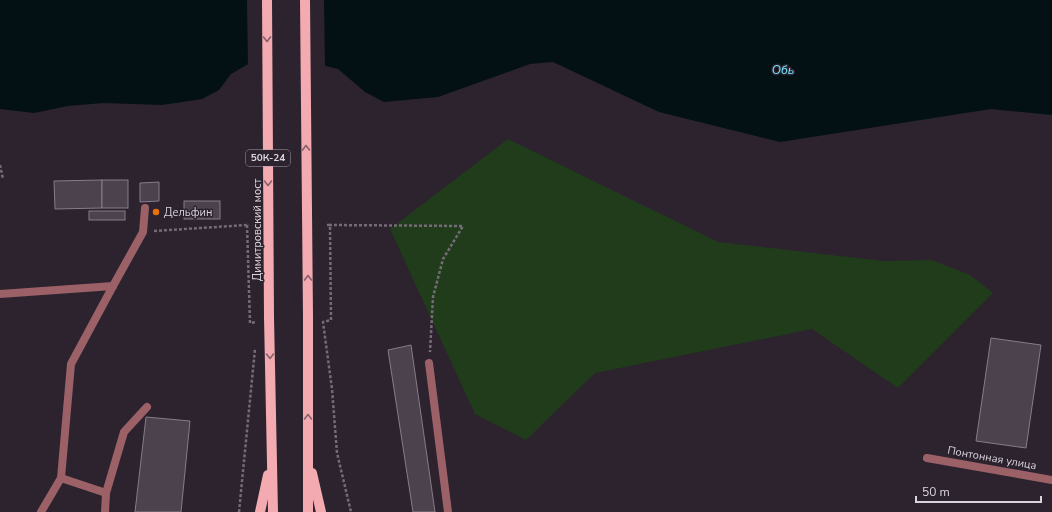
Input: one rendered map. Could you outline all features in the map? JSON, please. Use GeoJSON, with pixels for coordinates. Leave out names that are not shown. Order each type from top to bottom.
{"type":"FeatureCollection","features":[{"type":"Feature","properties":{"kind":"main road","name":"Димитровский мост"},"geometry":{"type":"LineString","coordinates":[[267,0],[269,317],[272,455]]}},
{"type":"Feature","properties":{"kind":"main road","name":"50К-24"},"geometry":{"type":"LineString","coordinates":[[305,0],[308,456]]}},
{"type":"Feature","properties":{"kind":"main road"},"geometry":{"type":"LineString","coordinates":[[260,512],[272,455]]}},
{"type":"Feature","properties":{"kind":"main road"},"geometry":{"type":"LineString","coordinates":[[272,455],[272,512]]}},
{"type":"Feature","properties":{"kind":"main road"},"geometry":{"type":"LineString","coordinates":[[308,456],[308,512]]}},
{"type":"Feature","properties":{"kind":"main road"},"geometry":{"type":"LineString","coordinates":[[308,456],[321,512]]}},
{"type":"Feature","properties":{"kind":"street"},"geometry":{"type":"LineString","coordinates":[[41,512],[61,478],[71,364],[143,232],[145,208]]}},
{"type":"Feature","properties":{"kind":"street"},"geometry":{"type":"LineString","coordinates":[[0,294],[113,286]]}},
{"type":"Feature","properties":{"kind":"street"},"geometry":{"type":"LineString","coordinates":[[429,362],[448,512]]}},
{"type":"Feature","properties":{"kind":"street"},"geometry":{"type":"LineString","coordinates":[[105,512],[106,493],[124,432],[147,407]]}},
{"type":"Feature","properties":{"kind":"street","name":"Понтонная улица"},"geometry":{"type":"LineString","coordinates":[[927,458],[1052,480]]}},
{"type":"Feature","properties":{"kind":"street"},"geometry":{"type":"LineString","coordinates":[[61,478],[106,493]]}},
{"type":"Feature","properties":{"kind":"path"},"geometry":{"type":"LineString","coordinates":[[0,165],[3,179]]}},
{"type":"Feature","properties":{"kind":"path"},"geometry":{"type":"LineString","coordinates":[[143,232],[248,225],[250,323],[257,322],[257,317]]}},
{"type":"Feature","properties":{"kind":"path"},"geometry":{"type":"LineString","coordinates":[[351,512],[337,453],[332,389],[323,322],[331,320],[330,225],[326,225],[463,226],[443,259],[433,297],[429,362]]}},
{"type":"Feature","properties":{"kind":"path"},"geometry":{"type":"LineString","coordinates":[[239,512],[256,343]]}},
{"type":"Feature","properties":{"kind":"green space"},"geometry":{"type":"Polygon","coordinates":[[[508,139],[718,242],[883,261],[932,260],[970,275],[993,293],[898,388],[812,329],[595,373],[526,440],[475,414],[390,229],[508,139]]]}},
{"type":"Feature","properties":{"kind":"water","name":"Обь"},"geometry":{"type":"Polygon","coordinates":[[[0,0],[1052,0],[1052,115],[991,109],[780,142],[659,112],[553,62],[530,64],[438,97],[384,102],[365,92],[338,69],[301,60],[257,59],[231,74],[219,90],[202,99],[162,105],[103,103],[68,106],[34,113],[0,109],[0,0]]]}},
{"type":"Feature","properties":{"kind":"pier"},"geometry":{"type":"Polygon","coordinates":[[[247,0],[324,0],[325,68],[301,62],[257,61],[248,66],[247,0]]]}},
{"type":"Feature","properties":{"kind":"building"},"geometry":{"type":"Polygon","coordinates":[[[102,180],[102,208],[55,209],[54,181],[102,180]]]}},
{"type":"Feature","properties":{"kind":"building"},"geometry":{"type":"Polygon","coordinates":[[[102,180],[128,180],[128,208],[102,208],[102,180]]]}},
{"type":"Feature","properties":{"kind":"building"},"geometry":{"type":"Polygon","coordinates":[[[159,182],[159,201],[140,202],[140,183],[159,182]]]}},
{"type":"Feature","properties":{"kind":"building"},"geometry":{"type":"Polygon","coordinates":[[[184,201],[220,201],[220,219],[184,219],[184,201]]]}},
{"type":"Feature","properties":{"kind":"building"},"geometry":{"type":"Polygon","coordinates":[[[89,211],[125,211],[125,220],[89,220],[89,211]]]}},
{"type":"Feature","properties":{"kind":"building"},"geometry":{"type":"Polygon","coordinates":[[[991,338],[1041,345],[1026,448],[976,441],[991,338]]]}},
{"type":"Feature","properties":{"kind":"building"},"geometry":{"type":"Polygon","coordinates":[[[411,345],[435,512],[413,512],[388,350],[411,345]]]}},
{"type":"Feature","properties":{"kind":"building"},"geometry":{"type":"Polygon","coordinates":[[[146,417],[190,421],[181,512],[135,512],[146,417]]]}},
{"type":"Feature","properties":{"kind":"place","name":"Дельфин"},"geometry":{"type":"Point","coordinates":[156,212]}}]}
